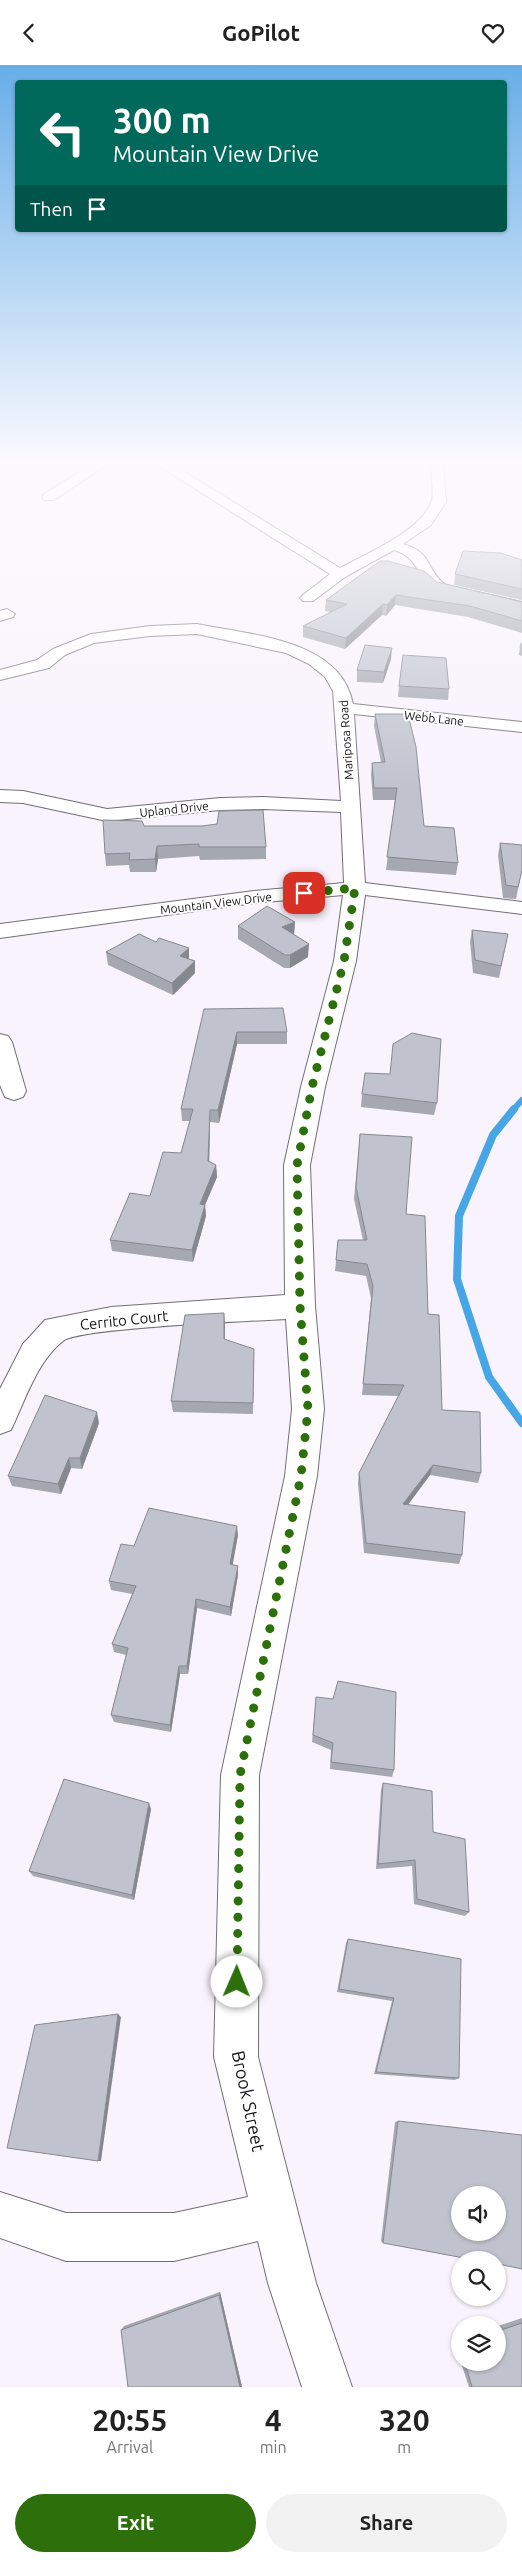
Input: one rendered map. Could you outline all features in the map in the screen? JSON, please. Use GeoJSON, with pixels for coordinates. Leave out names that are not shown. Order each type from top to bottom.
{"type":"FeatureCollection","features":[{"type":"Feature","properties":{"kind":"street"},"geometry":{"type":"LineString","coordinates":[[308,598],[343,572]]}},
{"type":"Feature","properties":{"kind":"street"},"geometry":{"type":"LineString","coordinates":[[427,572],[431,581],[441,588],[522,607]]}},
{"type":"Feature","properties":{"kind":"street","name":"Mariposa Road"},"geometry":{"type":"LineString","coordinates":[[0,675],[43,664],[59,652],[92,639],[150,631],[196,629],[291,649],[315,660],[332,674],[342,691],[345,708],[355,888]]}},
{"type":"Feature","properties":{"kind":"street","name":"Webb Lane"},"geometry":{"type":"LineString","coordinates":[[345,708],[522,727]]}},
{"type":"Feature","properties":{"kind":"street","name":"Upland Drive"},"geometry":{"type":"LineString","coordinates":[[0,795],[23,797],[107,815],[220,804],[263,803],[351,807]]}},
{"type":"Feature","properties":{"kind":"street","name":"Mountain View Drive"},"geometry":{"type":"LineString","coordinates":[[0,931],[254,897],[355,888],[522,908]]}},
{"type":"Feature","properties":{"kind":"street","name":"Brook Street"},"geometry":{"type":"LineString","coordinates":[[327,2387],[292,2283],[236,2057],[240,1775],[301,1476],[308,1409],[300,1306],[297,1165],[312,1087],[344,961],[355,888]]}},
{"type":"Feature","properties":{"kind":"street"},"geometry":{"type":"LineString","coordinates":[[0,1042],[14,1091]]}},
{"type":"Feature","properties":{"kind":"street","name":"Cerrito Court"},"geometry":{"type":"LineString","coordinates":[[0,1420],[34,1353],[55,1329],[111,1319],[300,1306]]}},
{"type":"Feature","properties":{"kind":"street"},"geometry":{"type":"LineString","coordinates":[[0,2215],[66,2237],[174,2237],[275,2215]]}},
{"type":"Feature","properties":{"kind":"building"},"geometry":{"type":"Polygon","coordinates":[[[364,572],[426,572],[437,582],[522,602],[522,621],[470,606],[396,595],[387,605],[383,604],[346,638],[303,626],[347,604],[326,600],[364,572]]]}},
{"type":"Feature","properties":{"kind":"building"},"geometry":{"type":"Polygon","coordinates":[[[456,572],[522,572],[522,589],[455,574],[456,572]]]}},
{"type":"Feature","properties":{"kind":"building"},"geometry":{"type":"Polygon","coordinates":[[[365,645],[392,648],[384,672],[357,670],[365,645]]]}},
{"type":"Feature","properties":{"kind":"building"},"geometry":{"type":"Polygon","coordinates":[[[403,655],[446,658],[449,689],[399,686],[403,655]]]}},
{"type":"Feature","properties":{"kind":"building"},"geometry":{"type":"Polygon","coordinates":[[[375,714],[408,714],[416,747],[424,826],[454,828],[458,863],[387,857],[397,788],[374,788],[372,763],[385,762],[375,714]]]}},
{"type":"Feature","properties":{"kind":"building"},"geometry":{"type":"Polygon","coordinates":[[[263,810],[266,847],[199,847],[199,844],[157,846],[155,859],[129,860],[130,853],[105,854],[103,820],[142,821],[144,826],[202,826],[217,824],[219,811],[263,810]]]}},
{"type":"Feature","properties":{"kind":"building"},"geometry":{"type":"Polygon","coordinates":[[[500,843],[522,845],[522,870],[518,887],[506,885],[500,843]]]}},
{"type":"Feature","properties":{"kind":"building"},"geometry":{"type":"Polygon","coordinates":[[[267,906],[295,922],[282,927],[309,944],[290,955],[285,955],[238,926],[267,906]]]}},
{"type":"Feature","properties":{"kind":"building"},"geometry":{"type":"Polygon","coordinates":[[[472,930],[508,934],[501,966],[475,960],[472,930]]]}},
{"type":"Feature","properties":{"kind":"building"},"geometry":{"type":"Polygon","coordinates":[[[139,934],[156,942],[159,938],[189,948],[180,956],[195,961],[172,983],[106,952],[139,934]]]}},
{"type":"Feature","properties":{"kind":"building"},"geometry":{"type":"Polygon","coordinates":[[[283,1008],[287,1032],[237,1032],[218,1110],[210,1110],[208,1161],[216,1165],[200,1204],[205,1205],[192,1250],[110,1240],[130,1193],[150,1196],[163,1152],[181,1153],[193,1109],[181,1109],[204,1009],[283,1008]]]}},
{"type":"Feature","properties":{"kind":"building"},"geometry":{"type":"Polygon","coordinates":[[[412,1033],[441,1039],[437,1103],[362,1094],[365,1073],[390,1074],[393,1044],[412,1033]]]}},
{"type":"Feature","properties":{"kind":"building"},"geometry":{"type":"Polygon","coordinates":[[[360,1134],[412,1137],[406,1214],[425,1216],[428,1314],[439,1315],[442,1410],[480,1412],[481,1473],[433,1465],[403,1504],[465,1512],[462,1555],[366,1543],[359,1473],[404,1385],[363,1384],[373,1286],[367,1264],[336,1260],[338,1240],[367,1240],[356,1187],[360,1134]]]}},
{"type":"Feature","properties":{"kind":"building"},"geometry":{"type":"Polygon","coordinates":[[[224,1313],[224,1339],[254,1349],[253,1403],[171,1401],[185,1315],[224,1313]]]}},
{"type":"Feature","properties":{"kind":"building"},"geometry":{"type":"Polygon","coordinates":[[[45,1395],[97,1412],[80,1458],[69,1458],[58,1484],[8,1476],[45,1395]]]}},
{"type":"Feature","properties":{"kind":"building"},"geometry":{"type":"Polygon","coordinates":[[[149,1508],[237,1526],[230,1564],[238,1566],[230,1607],[196,1599],[187,1666],[179,1666],[170,1725],[111,1715],[128,1648],[112,1644],[136,1586],[109,1581],[121,1544],[134,1546],[149,1508]]]}},
{"type":"Feature","properties":{"kind":"building"},"geometry":{"type":"Polygon","coordinates":[[[338,1681],[396,1692],[394,1770],[331,1762],[333,1743],[313,1735],[316,1697],[333,1699],[338,1681]]]}},
{"type":"Feature","properties":{"kind":"building"},"geometry":{"type":"Polygon","coordinates":[[[64,1779],[149,1803],[132,1895],[29,1871],[64,1779]]]}},
{"type":"Feature","properties":{"kind":"building"},"geometry":{"type":"Polygon","coordinates":[[[383,1783],[432,1791],[433,1832],[465,1839],[469,1912],[417,1899],[415,1860],[378,1864],[383,1783]]]}},
{"type":"Feature","properties":{"kind":"building"},"geometry":{"type":"Polygon","coordinates":[[[348,1939],[461,1959],[459,2078],[376,2072],[394,1998],[339,1989],[348,1939]]]}},
{"type":"Feature","properties":{"kind":"building"},"geometry":{"type":"Polygon","coordinates":[[[118,2014],[98,2161],[7,2148],[35,2025],[118,2014]]]}},
{"type":"Feature","properties":{"kind":"building"},"geometry":{"type":"Polygon","coordinates":[[[398,2121],[522,2135],[522,2269],[506,2266],[506,2251],[451,2251],[451,2256],[383,2243],[398,2121]]]}},
{"type":"Feature","properties":{"kind":"building"},"geometry":{"type":"Polygon","coordinates":[[[219,2295],[240,2387],[128,2387],[121,2330],[219,2295]]]}},
{"type":"Feature","properties":{"kind":"building"},"geometry":{"type":"Polygon","coordinates":[[[522,2323],[522,2387],[472,2387],[467,2371],[506,2371],[506,2328],[522,2323]]]}},
{"type":"Feature","properties":{"kind":"waterway"},"geometry":{"type":"LineString","coordinates":[[513,1110],[522,1100]]}},
{"type":"Feature","properties":{"kind":"waterway"},"geometry":{"type":"LineString","coordinates":[[514,1109],[493,1135],[459,1216],[457,1279],[489,1377],[522,1423]]}},
{"type":"Feature","properties":{"kind":"route"},"geometry":{"type":"LineString","coordinates":[[237,1982],[240,1775],[301,1476],[308,1409],[300,1306],[297,1165],[312,1087],[344,961],[355,888],[304,893]]}}]}
